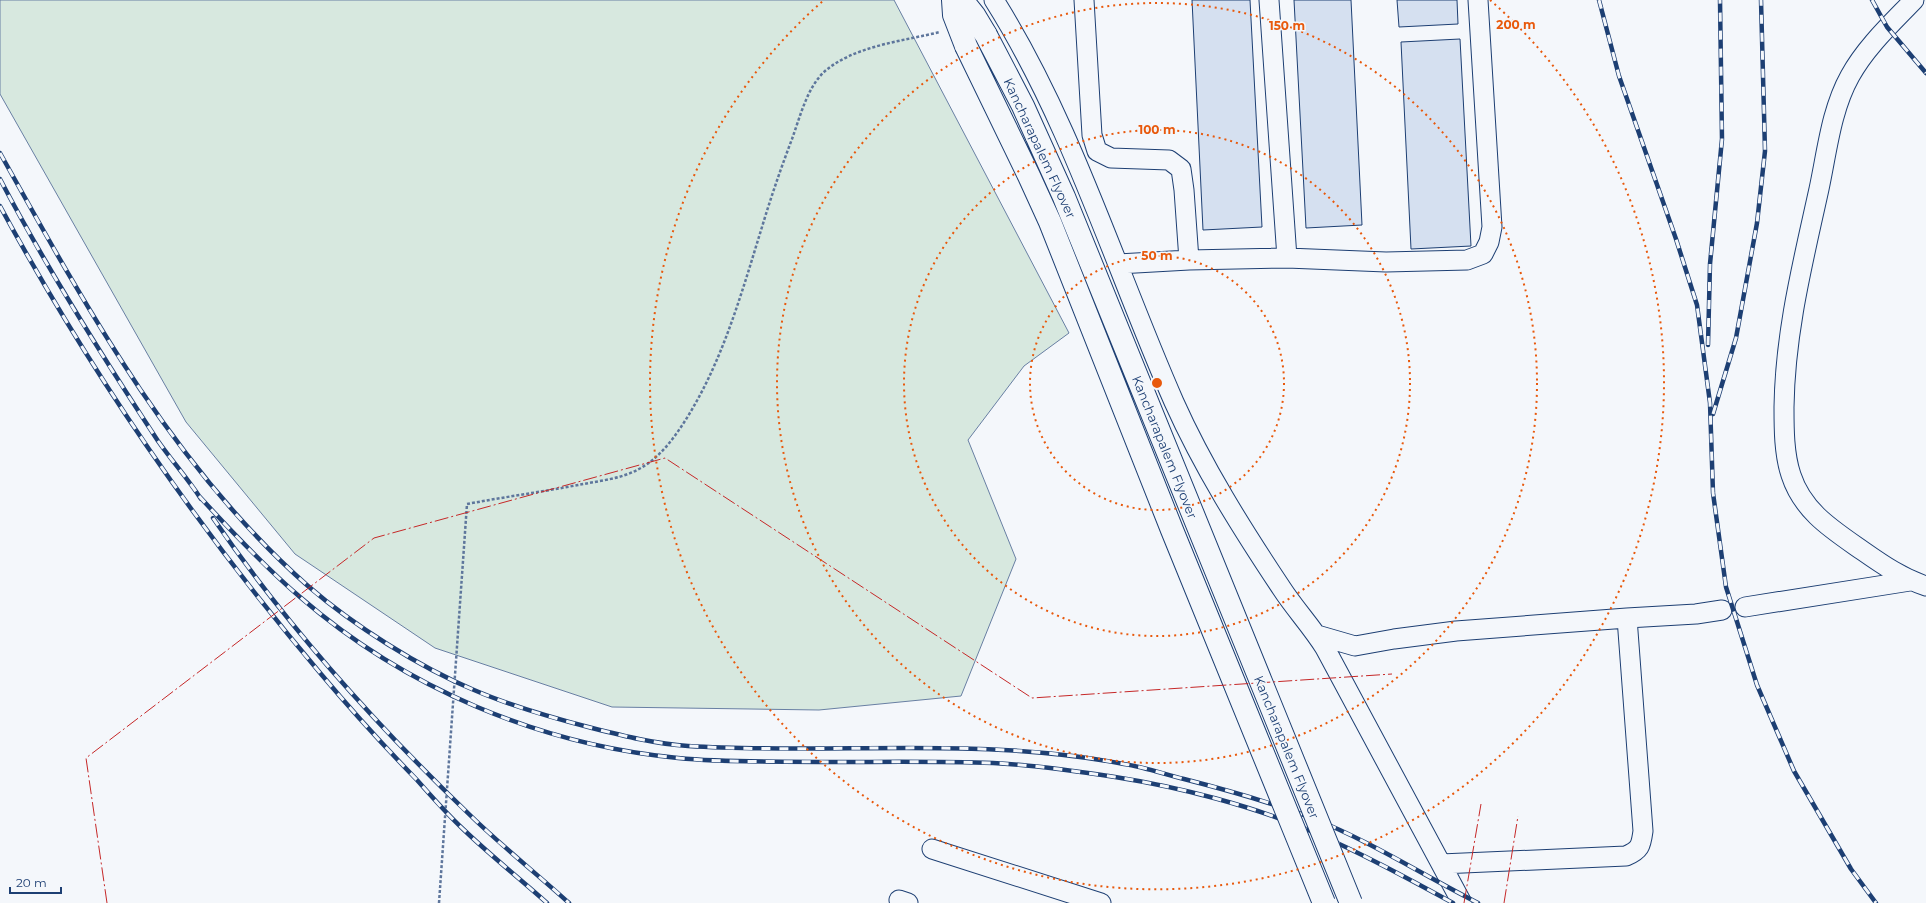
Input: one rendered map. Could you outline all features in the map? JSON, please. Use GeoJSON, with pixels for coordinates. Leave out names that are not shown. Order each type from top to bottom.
{"type":"FeatureCollection","features":[{"type":"Feature","properties":{"kind":"main road","name":"Kancharapalem Flyover"},"geometry":{"type":"LineString","coordinates":[[953,0],[954,15],[962,37],[1050,222],[1169,523],[1324,903]]}},
{"type":"Feature","properties":{"kind":"main road","name":"Kancharapalem Flyover"},"geometry":{"type":"LineString","coordinates":[[962,0],[974,15],[986,35],[1023,106],[1064,197],[1150,412],[1351,903]]}},
{"type":"Feature","properties":{"kind":"street"},"geometry":{"type":"LineString","coordinates":[[994,0],[1040,86],[1079,168],[1174,402],[1193,441],[1238,520],[1283,591],[1317,636],[1462,903]]}},
{"type":"Feature","properties":{"kind":"street"},"geometry":{"type":"LineString","coordinates":[[1084,0],[1092,135],[1097,151],[1111,158],[1169,160],[1181,169],[1189,260]]}},
{"type":"Feature","properties":{"kind":"street"},"geometry":{"type":"LineString","coordinates":[[1269,0],[1287,258]]}},
{"type":"Feature","properties":{"kind":"street"},"geometry":{"type":"LineString","coordinates":[[1118,264],[1189,260],[1287,258],[1386,262],[1467,260],[1483,254],[1489,242],[1492,227],[1478,0]]}},
{"type":"Feature","properties":{"kind":"street"},"geometry":{"type":"LineString","coordinates":[[1914,0],[1864,54],[1849,77],[1839,100],[1828,142],[1794,299],[1787,354],[1784,427],[1791,474],[1802,499],[1822,522],[1845,540],[1918,583]]}},
{"type":"Feature","properties":{"kind":"street"},"geometry":{"type":"LineString","coordinates":[[1745,607],[1918,583]]}},
{"type":"Feature","properties":{"kind":"street"},"geometry":{"type":"LineString","coordinates":[[1317,636],[1355,646],[1456,631],[1696,614],[1722,610]]}},
{"type":"Feature","properties":{"kind":"street"},"geometry":{"type":"LineString","coordinates":[[1441,864],[1626,856],[1637,851],[1641,844],[1643,831],[1627,618]]}},
{"type":"Feature","properties":{"kind":"street"},"geometry":{"type":"LineString","coordinates":[[1337,671],[1355,646]]}},
{"type":"Feature","properties":{"kind":"street"},"geometry":{"type":"LineString","coordinates":[[932,849],[1077,899],[1101,903]]}},
{"type":"Feature","properties":{"kind":"path"},"geometry":{"type":"LineString","coordinates":[[439,903],[467,504],[613,478],[638,470],[653,460],[671,441],[692,410],[707,383],[733,319],[776,182],[809,94],[823,73],[840,60],[861,51],[962,37]]}},
{"type":"Feature","properties":{"kind":"shaded area"},"geometry":{"type":"Polygon","coordinates":[[[0,0],[894,0],[1069,333],[1024,366],[968,440],[1016,559],[961,696],[819,710],[612,707],[435,648],[295,554],[186,422],[0,94],[0,0]]]}},
{"type":"Feature","properties":{"kind":"building"},"geometry":{"type":"Polygon","coordinates":[[[1192,0],[1250,0],[1262,227],[1203,230],[1192,0]]]}},
{"type":"Feature","properties":{"kind":"building"},"geometry":{"type":"Polygon","coordinates":[[[1294,0],[1351,0],[1362,225],[1306,228],[1294,0]]]}},
{"type":"Feature","properties":{"kind":"building"},"geometry":{"type":"Polygon","coordinates":[[[1397,0],[1457,0],[1458,24],[1399,27],[1397,0]]]}},
{"type":"Feature","properties":{"kind":"building"},"geometry":{"type":"Polygon","coordinates":[[[1460,39],[1471,246],[1411,249],[1401,42],[1460,39]]]}},
{"type":"Feature","properties":{"kind":"railway"},"geometry":{"type":"LineString","coordinates":[[1599,0],[1619,76],[1676,239],[1697,305],[1710,403],[1713,493],[1726,587],[1757,685],[1794,771],[1851,869],[1876,903]]}},
{"type":"Feature","properties":{"kind":"railway"},"geometry":{"type":"LineString","coordinates":[[1708,345],[1710,264],[1722,139],[1720,0]]}},
{"type":"Feature","properties":{"kind":"railway"},"geometry":{"type":"LineString","coordinates":[[1713,414],[1736,338],[1757,223],[1765,151],[1761,0]]}},
{"type":"Feature","properties":{"kind":"railway"},"geometry":{"type":"LineString","coordinates":[[1872,0],[1887,27],[1926,73]]}},
{"type":"Feature","properties":{"kind":"railway"},"geometry":{"type":"LineString","coordinates":[[0,153],[100,327],[174,438],[215,490],[260,540],[308,586],[366,630],[431,670],[474,690],[532,711],[604,731],[664,743],[688,746],[797,749],[961,748],[1070,756],[1139,767],[1216,787],[1312,818],[1355,837],[1478,903]]}},
{"type":"Feature","properties":{"kind":"railway"},"geometry":{"type":"LineString","coordinates":[[0,179],[56,279],[116,377],[158,441],[201,499]]}},
{"type":"Feature","properties":{"kind":"railway"},"geometry":{"type":"LineString","coordinates":[[0,206],[71,329],[109,389],[148,448],[232,563],[321,674],[380,741],[463,829],[547,903]]}},
{"type":"Feature","properties":{"kind":"railway"},"geometry":{"type":"LineString","coordinates":[[199,496],[274,573],[300,597],[341,630],[384,659],[429,685],[477,707],[525,725],[575,740],[626,751],[678,758],[754,762],[993,763],[1054,768],[1139,781],[1216,798],[1290,823],[1331,840],[1366,857],[1453,903]]}},
{"type":"Feature","properties":{"kind":"railway"},"geometry":{"type":"LineString","coordinates":[[213,518],[241,558],[302,636],[368,711],[472,817],[569,903]]}},
{"type":"Feature","properties":{"kind":"power"},"geometry":{"type":"LineString","coordinates":[[107,903],[86,758],[374,538],[665,458],[1032,698],[1392,674]]}},
{"type":"Feature","properties":{"kind":"power"},"geometry":{"type":"LineString","coordinates":[[1464,903],[1481,804]]}},
{"type":"Feature","properties":{"kind":"power"},"geometry":{"type":"LineString","coordinates":[[1504,903],[1518,816]]}}]}
